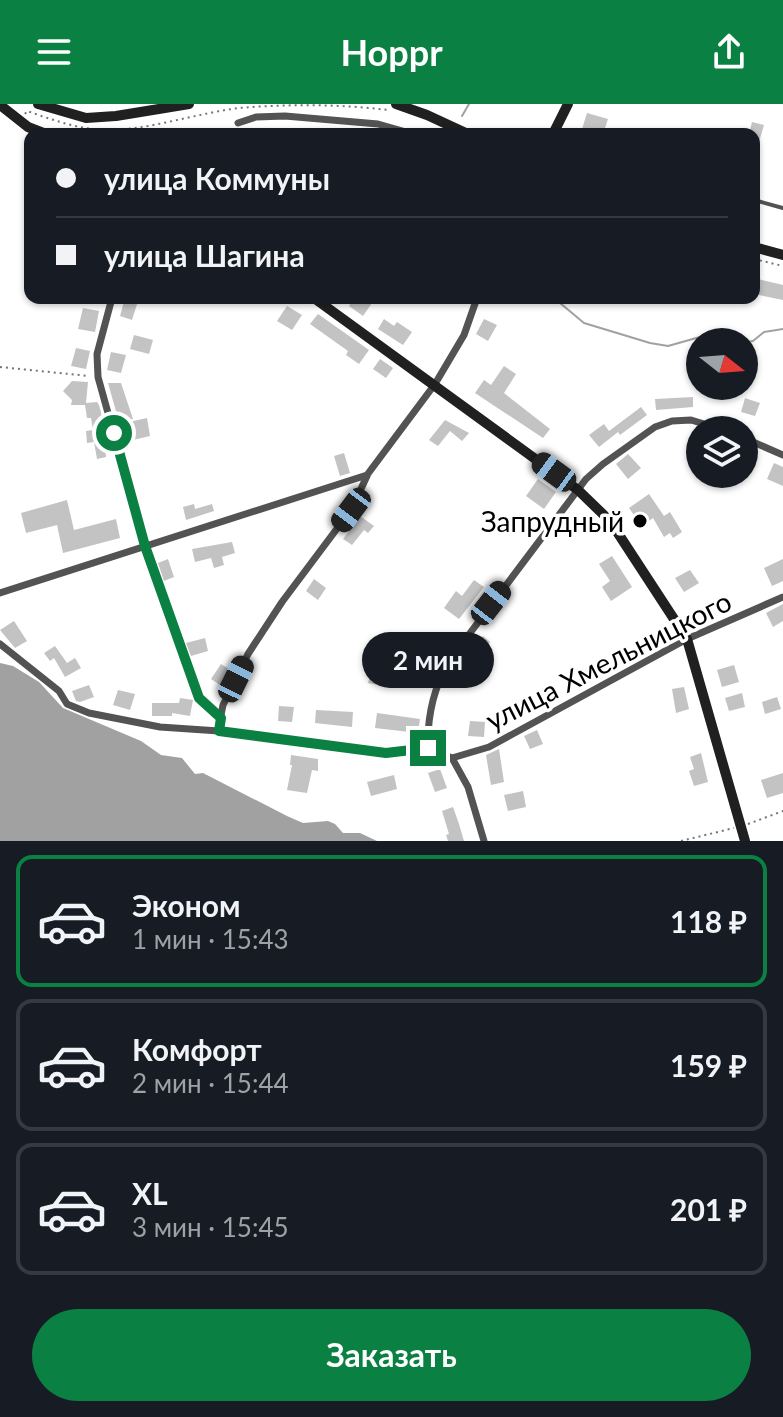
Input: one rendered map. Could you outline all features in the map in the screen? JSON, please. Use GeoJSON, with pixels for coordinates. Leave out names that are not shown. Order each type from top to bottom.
{"type":"FeatureCollection","features":[{"type":"Feature","properties":{"kind":"street"},"geometry":{"type":"LineString","coordinates":[[38,104],[86,118],[189,104]]}},
{"type":"Feature","properties":{"kind":"street"},"geometry":{"type":"LineString","coordinates":[[556,128],[568,104]]}},
{"type":"Feature","properties":{"kind":"street"},"geometry":{"type":"LineString","coordinates":[[0,105],[20,122],[33,128]]}},
{"type":"Feature","properties":{"kind":"street"},"geometry":{"type":"LineString","coordinates":[[396,108],[427,115],[455,128]]}},
{"type":"Feature","properties":{"kind":"street"},"geometry":{"type":"LineString","coordinates":[[238,123],[256,117],[285,116],[378,124],[392,128]]}},
{"type":"Feature","properties":{"kind":"street"},"geometry":{"type":"LineString","coordinates":[[760,249],[783,255]]}},
{"type":"Feature","properties":{"kind":"street"},"geometry":{"type":"LineString","coordinates":[[110,304],[97,354],[98,377],[145,546],[199,698],[221,718]]}},
{"type":"Feature","properties":{"kind":"street"},"geometry":{"type":"LineString","coordinates":[[322,304],[578,490],[610,521],[687,639],[745,841]]}},
{"type":"Feature","properties":{"kind":"street"},"geometry":{"type":"LineString","coordinates":[[219,731],[223,705],[248,654],[282,602],[351,510],[367,475],[435,384],[464,335],[475,304]]}},
{"type":"Feature","properties":{"kind":"street"},"geometry":{"type":"LineString","coordinates":[[428,748],[431,702],[449,661],[578,490],[603,464],[655,427],[686,420]]}},
{"type":"Feature","properties":{"kind":"street"},"geometry":{"type":"LineString","coordinates":[[758,444],[783,455]]}},
{"type":"Feature","properties":{"kind":"street"},"geometry":{"type":"LineString","coordinates":[[0,593],[316,494],[367,475]]}},
{"type":"Feature","properties":{"kind":"street","name":"улица Хмельницкого"},"geometry":{"type":"LineString","coordinates":[[452,758],[489,747],[687,639],[783,597]]}},
{"type":"Feature","properties":{"kind":"street"},"geometry":{"type":"LineString","coordinates":[[0,644],[59,691],[67,704],[89,713],[160,727],[219,731],[386,753],[428,748],[452,758],[468,787],[484,841]]}},
{"type":"Feature","properties":{"kind":"lane"},"geometry":{"type":"LineString","coordinates":[[760,202],[783,208]]}},
{"type":"Feature","properties":{"kind":"path"},"geometry":{"type":"LineString","coordinates":[[128,128],[273,105],[357,104],[396,108]]}},
{"type":"Feature","properties":{"kind":"path"},"geometry":{"type":"LineString","coordinates":[[20,122],[27,111],[71,125],[99,128]]}},
{"type":"Feature","properties":{"kind":"path"},"geometry":{"type":"LineString","coordinates":[[760,260],[783,266]]}},
{"type":"Feature","properties":{"kind":"path"},"geometry":{"type":"LineString","coordinates":[[0,367],[98,377]]}},
{"type":"Feature","properties":{"kind":"path"},"geometry":{"type":"LineString","coordinates":[[681,841],[741,826],[783,811]]}},
{"type":"Feature","properties":{"kind":"shaded area"},"geometry":{"type":"Polygon","coordinates":[[[0,663],[13,666],[39,682],[63,708],[141,741],[161,755],[182,758],[195,774],[203,773],[303,823],[328,821],[343,833],[360,833],[377,841],[0,841],[0,663]]]}},
{"type":"Feature","properties":{"kind":"building"},"geometry":{"type":"Polygon","coordinates":[[[587,113],[608,119],[605,128],[582,128],[587,113]]]}},
{"type":"Feature","properties":{"kind":"building"},"geometry":{"type":"Polygon","coordinates":[[[752,122],[764,125],[760,138],[760,128],[750,128],[752,122]]]}},
{"type":"Feature","properties":{"kind":"building"},"geometry":{"type":"Polygon","coordinates":[[[760,279],[783,285],[783,300],[760,295],[760,279]]]}},
{"type":"Feature","properties":{"kind":"building"},"geometry":{"type":"Polygon","coordinates":[[[123,304],[137,304],[132,320],[120,316],[123,304]]]}},
{"type":"Feature","properties":{"kind":"building"},"geometry":{"type":"Polygon","coordinates":[[[350,304],[371,304],[363,316],[350,304]]]}},
{"type":"Feature","properties":{"kind":"building"},"geometry":{"type":"Polygon","coordinates":[[[287,306],[302,315],[292,330],[277,321],[287,306]]]}},
{"type":"Feature","properties":{"kind":"building"},"geometry":{"type":"Polygon","coordinates":[[[83,308],[99,311],[95,332],[78,329],[83,308]]]}},
{"type":"Feature","properties":{"kind":"building"},"geometry":{"type":"Polygon","coordinates":[[[318,314],[369,350],[359,364],[346,355],[348,351],[310,324],[318,314]]]}},
{"type":"Feature","properties":{"kind":"building"},"geometry":{"type":"Polygon","coordinates":[[[384,319],[394,326],[397,322],[412,332],[403,345],[378,329],[384,319]]]}},
{"type":"Feature","properties":{"kind":"building"},"geometry":{"type":"Polygon","coordinates":[[[484,319],[497,325],[488,341],[476,334],[484,319]]]}},
{"type":"Feature","properties":{"kind":"building"},"geometry":{"type":"Polygon","coordinates":[[[134,335],[153,340],[149,354],[130,349],[134,335]]]}},
{"type":"Feature","properties":{"kind":"building"},"geometry":{"type":"Polygon","coordinates":[[[76,348],[90,351],[86,369],[71,366],[76,348]]]}},
{"type":"Feature","properties":{"kind":"building"},"geometry":{"type":"Polygon","coordinates":[[[111,352],[126,355],[121,373],[107,370],[111,352]]]}},
{"type":"Feature","properties":{"kind":"building"},"geometry":{"type":"Polygon","coordinates":[[[380,359],[393,368],[386,378],[373,369],[380,359]]]}},
{"type":"Feature","properties":{"kind":"building"},"geometry":{"type":"Polygon","coordinates":[[[504,366],[516,374],[504,393],[550,429],[543,438],[475,393],[484,380],[491,385],[504,366]]]}},
{"type":"Feature","properties":{"kind":"building"},"geometry":{"type":"Polygon","coordinates":[[[72,381],[88,382],[86,403],[97,402],[99,405],[104,424],[106,457],[97,459],[94,442],[87,443],[86,431],[93,430],[85,405],[71,405],[72,400],[63,391],[72,381]]]}},
{"type":"Feature","properties":{"kind":"building"},"geometry":{"type":"Polygon","coordinates":[[[108,383],[121,383],[133,419],[119,422],[108,383]]]}},
{"type":"Feature","properties":{"kind":"building"},"geometry":{"type":"Polygon","coordinates":[[[686,397],[686,400],[693,400],[693,407],[656,410],[655,399],[686,397]]]}},
{"type":"Feature","properties":{"kind":"building"},"geometry":{"type":"Polygon","coordinates":[[[744,400],[760,403],[755,416],[741,412],[744,400]]]}},
{"type":"Feature","properties":{"kind":"building"},"geometry":{"type":"Polygon","coordinates":[[[641,407],[647,415],[599,447],[589,435],[604,424],[609,431],[641,407]]]}},
{"type":"Feature","properties":{"kind":"building"},"geometry":{"type":"Polygon","coordinates":[[[147,418],[150,436],[133,440],[129,422],[147,418]]]}},
{"type":"Feature","properties":{"kind":"building"},"geometry":{"type":"Polygon","coordinates":[[[445,420],[469,433],[462,441],[450,431],[438,446],[429,440],[445,420]]]}},
{"type":"Feature","properties":{"kind":"building"},"geometry":{"type":"Polygon","coordinates":[[[344,453],[350,473],[340,476],[334,456],[344,453]]]}},
{"type":"Feature","properties":{"kind":"building"},"geometry":{"type":"Polygon","coordinates":[[[628,454],[641,468],[628,479],[616,464],[628,454]]]}},
{"type":"Feature","properties":{"kind":"building"},"geometry":{"type":"Polygon","coordinates":[[[774,463],[783,467],[783,486],[767,479],[774,463]]]}},
{"type":"Feature","properties":{"kind":"building"},"geometry":{"type":"Polygon","coordinates":[[[538,479],[556,492],[544,509],[526,496],[538,479]]]}},
{"type":"Feature","properties":{"kind":"building"},"geometry":{"type":"Polygon","coordinates":[[[649,494],[664,516],[670,512],[682,532],[673,538],[670,533],[664,537],[653,518],[642,526],[629,508],[649,494]]]}},
{"type":"Feature","properties":{"kind":"building"},"geometry":{"type":"Polygon","coordinates":[[[67,500],[74,530],[116,519],[120,538],[63,553],[57,525],[26,533],[21,513],[67,500]]]}},
{"type":"Feature","properties":{"kind":"building"},"geometry":{"type":"Polygon","coordinates":[[[194,504],[195,509],[212,504],[214,511],[186,520],[183,507],[194,504]]]}},
{"type":"Feature","properties":{"kind":"building"},"geometry":{"type":"Polygon","coordinates":[[[360,516],[374,526],[368,533],[364,530],[352,545],[343,539],[360,516]]]}},
{"type":"Feature","properties":{"kind":"building"},"geometry":{"type":"Polygon","coordinates":[[[232,542],[235,553],[222,557],[224,565],[214,568],[211,558],[195,562],[192,549],[232,542]]]}},
{"type":"Feature","properties":{"kind":"building"},"geometry":{"type":"Polygon","coordinates":[[[612,556],[632,587],[611,601],[602,587],[610,581],[599,564],[612,556]]]}},
{"type":"Feature","properties":{"kind":"building"},"geometry":{"type":"Polygon","coordinates":[[[168,559],[174,577],[164,581],[158,563],[168,559]]]}},
{"type":"Feature","properties":{"kind":"building"},"geometry":{"type":"Polygon","coordinates":[[[783,559],[783,581],[772,586],[764,568],[783,559]]]}},
{"type":"Feature","properties":{"kind":"building"},"geometry":{"type":"Polygon","coordinates":[[[690,570],[699,583],[684,592],[675,578],[690,570]]]}},
{"type":"Feature","properties":{"kind":"building"},"geometry":{"type":"Polygon","coordinates":[[[314,579],[326,588],[318,600],[306,591],[314,579]]]}},
{"type":"Feature","properties":{"kind":"building"},"geometry":{"type":"Polygon","coordinates":[[[474,580],[484,587],[459,619],[444,608],[456,591],[462,596],[474,580]]]}},
{"type":"Feature","properties":{"kind":"building"},"geometry":{"type":"Polygon","coordinates":[[[783,604],[783,621],[773,627],[766,613],[783,604]]]}},
{"type":"Feature","properties":{"kind":"building"},"geometry":{"type":"Polygon","coordinates":[[[14,621],[27,641],[15,648],[0,630],[14,621]]]}},
{"type":"Feature","properties":{"kind":"building"},"geometry":{"type":"Polygon","coordinates":[[[483,636],[490,642],[466,671],[460,667],[483,636]]]}},
{"type":"Feature","properties":{"kind":"building"},"geometry":{"type":"Polygon","coordinates":[[[205,638],[208,651],[191,656],[186,643],[205,638]]]}},
{"type":"Feature","properties":{"kind":"building"},"geometry":{"type":"Polygon","coordinates":[[[55,646],[67,663],[75,658],[81,668],[65,677],[54,658],[50,661],[44,653],[55,646]]]}},
{"type":"Feature","properties":{"kind":"building"},"geometry":{"type":"Polygon","coordinates":[[[221,664],[232,671],[223,687],[211,679],[221,664]]]}},
{"type":"Feature","properties":{"kind":"building"},"geometry":{"type":"Polygon","coordinates":[[[734,665],[739,682],[722,687],[717,670],[734,665]]]}},
{"type":"Feature","properties":{"kind":"building"},"geometry":{"type":"Polygon","coordinates":[[[372,669],[387,674],[383,686],[368,683],[372,669]]]}},
{"type":"Feature","properties":{"kind":"building"},"geometry":{"type":"Polygon","coordinates":[[[89,685],[94,697],[76,701],[72,691],[89,685]]]}},
{"type":"Feature","properties":{"kind":"building"},"geometry":{"type":"Polygon","coordinates":[[[684,687],[689,709],[676,713],[672,689],[684,687]]]}},
{"type":"Feature","properties":{"kind":"building"},"geometry":{"type":"Polygon","coordinates":[[[118,690],[135,694],[130,710],[113,705],[118,690]]]}},
{"type":"Feature","properties":{"kind":"building"},"geometry":{"type":"Polygon","coordinates":[[[742,693],[745,707],[729,711],[725,698],[742,693]]]}},
{"type":"Feature","properties":{"kind":"building"},"geometry":{"type":"Polygon","coordinates":[[[777,697],[781,709],[765,714],[762,702],[777,697]]]}},
{"type":"Feature","properties":{"kind":"building"},"geometry":{"type":"Polygon","coordinates":[[[180,698],[193,700],[190,716],[172,713],[172,716],[152,716],[152,703],[179,703],[180,698]]]}},
{"type":"Feature","properties":{"kind":"building"},"geometry":{"type":"Polygon","coordinates":[[[279,706],[294,707],[292,722],[278,721],[279,706]]]}},
{"type":"Feature","properties":{"kind":"building"},"geometry":{"type":"Polygon","coordinates":[[[316,710],[353,712],[352,727],[315,723],[316,710]]]}},
{"type":"Feature","properties":{"kind":"building"},"geometry":{"type":"Polygon","coordinates":[[[377,713],[420,719],[418,733],[375,728],[377,713]]]}},
{"type":"Feature","properties":{"kind":"building"},"geometry":{"type":"Polygon","coordinates":[[[470,721],[485,722],[484,737],[468,736],[470,721]]]}},
{"type":"Feature","properties":{"kind":"building"},"geometry":{"type":"Polygon","coordinates":[[[537,730],[543,744],[530,749],[524,736],[537,730]]]}},
{"type":"Feature","properties":{"kind":"building"},"geometry":{"type":"Polygon","coordinates":[[[499,749],[504,782],[491,785],[486,755],[499,749]]]}},
{"type":"Feature","properties":{"kind":"building"},"geometry":{"type":"Polygon","coordinates":[[[701,753],[708,782],[694,786],[689,771],[694,769],[690,757],[701,753]]]}},
{"type":"Feature","properties":{"kind":"building"},"geometry":{"type":"Polygon","coordinates":[[[291,755],[318,759],[318,771],[312,770],[307,793],[287,790],[291,755]]]}},
{"type":"Feature","properties":{"kind":"building"},"geometry":{"type":"Polygon","coordinates":[[[440,769],[447,788],[435,792],[428,773],[440,769]]]}},
{"type":"Feature","properties":{"kind":"building"},"geometry":{"type":"Polygon","coordinates":[[[783,773],[783,793],[767,798],[761,780],[783,773]]]}},
{"type":"Feature","properties":{"kind":"building"},"geometry":{"type":"Polygon","coordinates":[[[394,775],[397,789],[371,796],[367,782],[394,775]]]}},
{"type":"Feature","properties":{"kind":"building"},"geometry":{"type":"Polygon","coordinates":[[[523,791],[526,807],[508,811],[504,795],[523,791]]]}},
{"type":"Feature","properties":{"kind":"building"},"geometry":{"type":"Polygon","coordinates":[[[453,807],[464,841],[448,841],[446,835],[449,834],[442,811],[453,807]]]}},
{"type":"Feature","properties":{"kind":"waterway"},"geometry":{"type":"LineString","coordinates":[[462,116],[469,104]]}},
{"type":"Feature","properties":{"kind":"waterway"},"geometry":{"type":"LineString","coordinates":[[561,304],[584,323],[668,346],[707,335],[747,342],[764,332],[783,329]]}},
{"type":"Feature","properties":{"kind":"place","name":"Запрудный"},"geometry":{"type":"Point","coordinates":[640,521]}},
{"type":"Feature","properties":{"kind":"route"},"geometry":{"type":"LineString","coordinates":[[114,433],[145,546],[199,698],[221,718],[219,731],[386,753],[428,748]]}}]}
